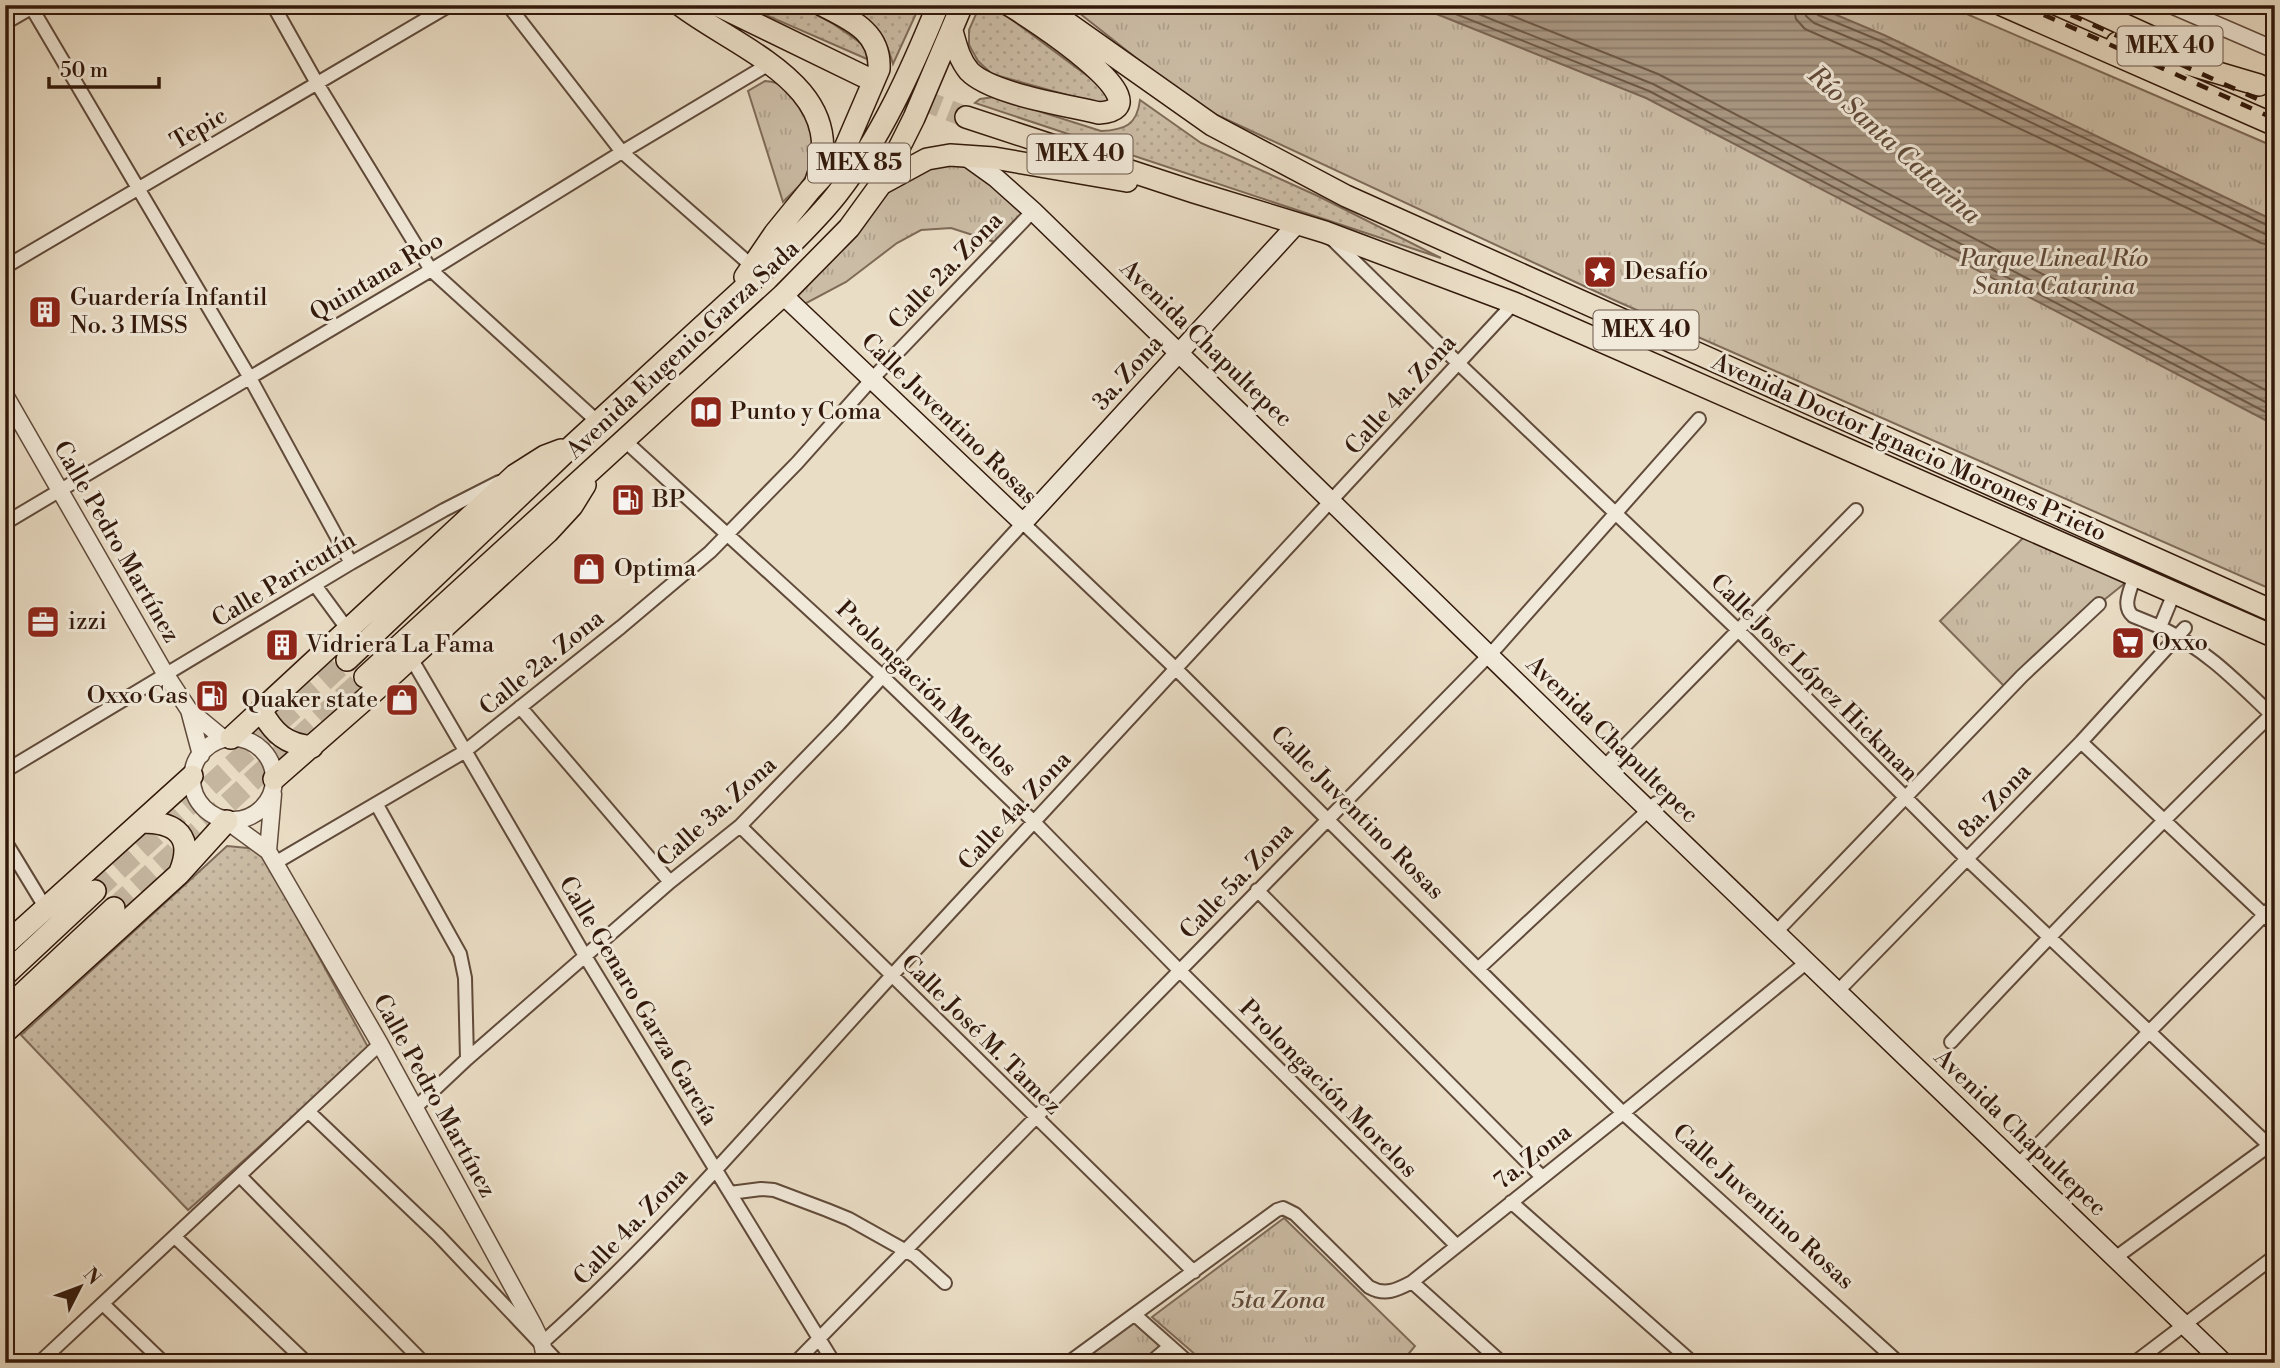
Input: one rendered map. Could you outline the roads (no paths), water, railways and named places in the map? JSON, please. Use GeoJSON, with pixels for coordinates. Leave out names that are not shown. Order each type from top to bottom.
{"type":"FeatureCollection","features":[{"type":"Feature","properties":{"kind":"highway"},"geometry":{"type":"LineString","coordinates":[[680,5],[769,64],[802,91],[817,117],[823,150],[814,186]]}},
{"type":"Feature","properties":{"kind":"highway"},"geometry":{"type":"LineString","coordinates":[[717,5],[863,76]]}},
{"type":"Feature","properties":{"kind":"highway"},"geometry":{"type":"LineString","coordinates":[[741,292],[744,278],[775,233],[845,148],[879,69],[880,58],[871,38],[854,23],[822,5]]}},
{"type":"Feature","properties":{"kind":"highway","name":"Avenida Eugenio Garza Sada"},"geometry":{"type":"LineString","coordinates":[[347,660],[810,225],[860,162],[901,88],[938,5]]}},
{"type":"Feature","properties":{"kind":"highway","name":"Avenida Eugenio Garza Sada"},"geometry":{"type":"LineString","coordinates":[[365,677],[783,295],[849,228],[881,184],[914,118],[962,5]]}},
{"type":"Feature","properties":{"kind":"highway"},"geometry":{"type":"LineString","coordinates":[[952,31],[964,64],[985,82],[1099,113],[1114,109],[1118,102],[1118,93],[1112,83],[1072,50],[1009,5]]}},
{"type":"Feature","properties":{"kind":"highway","name":"Avenida Doctor Ignacio Morones Prieto"},"geometry":{"type":"LineString","coordinates":[[1042,5],[1212,125],[1346,196],[2275,612]]}},
{"type":"Feature","properties":{"kind":"highway","name":"MEX 40"},"geometry":{"type":"LineString","coordinates":[[2002,5],[2275,125]]}},
{"type":"Feature","properties":{"kind":"highway","name":"MEX 40"},"geometry":{"type":"LineString","coordinates":[[2081,5],[2267,88]]}},
{"type":"Feature","properties":{"kind":"highway"},"geometry":{"type":"LineString","coordinates":[[2034,19],[2267,88]]}},
{"type":"Feature","properties":{"kind":"highway","name":"Avenida Doctor Ignacio Morones Prieto"},"geometry":{"type":"LineString","coordinates":[[966,117],[1325,232],[1514,303],[2275,637]]}},
{"type":"Feature","properties":{"kind":"highway"},"geometry":{"type":"LineString","coordinates":[[881,184],[928,159],[940,155],[964,155],[1194,192]]}},
{"type":"Feature","properties":{"kind":"highway"},"geometry":{"type":"LineString","coordinates":[[228,738],[515,475],[545,456],[573,445]]}},
{"type":"Feature","properties":{"kind":"highway"},"geometry":{"type":"LineString","coordinates":[[274,784],[563,517],[580,494],[593,467]]}},
{"type":"Feature","properties":{"kind":"highway"},"geometry":{"type":"LineString","coordinates":[[261,710],[282,738],[296,745],[312,747]]}},
{"type":"Feature","properties":{"kind":"highway"},"geometry":{"type":"LineString","coordinates":[[5,945],[192,776]]}},
{"type":"Feature","properties":{"kind":"highway"},"geometry":{"type":"LineString","coordinates":[[5,1032],[179,874],[227,821]]}},
{"type":"Feature","properties":{"kind":"highway"},"geometry":{"type":"LineString","coordinates":[[142,822],[169,825],[181,835],[186,853],[179,874]]}},
{"type":"Feature","properties":{"kind":"highway"},"geometry":{"type":"LineString","coordinates":[[5,975],[95,891]]}},
{"type":"Feature","properties":{"kind":"highway"},"geometry":{"type":"LineString","coordinates":[[5,1010],[114,908]]}},
{"type":"Feature","properties":{"kind":"main road","name":"Avenida Chapultepec"},"geometry":{"type":"LineString","coordinates":[[964,155],[996,178],[1182,349],[1780,929],[1807,962],[1841,988],[2188,1321],[2224,1363]]}},
{"type":"Feature","properties":{"kind":"main road","name":"3a. Zona"},"geometry":{"type":"LineString","coordinates":[[1023,523],[1297,224]]}},
{"type":"Feature","properties":{"kind":"main road","name":"Calle Juventino Rosas"},"geometry":{"type":"LineString","coordinates":[[783,295],[1023,523]]}},
{"type":"Feature","properties":{"kind":"main road"},"geometry":{"type":"LineString","coordinates":[[1780,929],[1841,988]]}},
{"type":"Feature","properties":{"kind":"main road"},"geometry":{"type":"LineString","coordinates":[[2188,1321],[2238,1363]]}},
{"type":"Feature","properties":{"kind":"street"},"geometry":{"type":"LineString","coordinates":[[273,5],[318,85],[431,270],[598,422]]}},
{"type":"Feature","properties":{"kind":"street","name":"Tepic"},"geometry":{"type":"LineString","coordinates":[[5,267],[450,5]]}},
{"type":"Feature","properties":{"kind":"street"},"geometry":{"type":"LineString","coordinates":[[508,5],[622,152],[752,266]]}},
{"type":"Feature","properties":{"kind":"street"},"geometry":{"type":"LineString","coordinates":[[2171,5],[2275,50]]}},
{"type":"Feature","properties":{"kind":"street"},"geometry":{"type":"LineString","coordinates":[[5,23],[32,6],[250,378],[351,563]]}},
{"type":"Feature","properties":{"kind":"street","name":"Quintana Roo"},"geometry":{"type":"LineString","coordinates":[[5,523],[431,270],[769,64]]}},
{"type":"Feature","properties":{"kind":"street","name":"Calle 2a. Zona"},"geometry":{"type":"LineString","coordinates":[[272,857],[377,805],[464,752],[631,619],[729,535],[872,379],[1033,211]]}},
{"type":"Feature","properties":{"kind":"street","name":"Calle José López Hickman"},"geometry":{"type":"LineString","coordinates":[[1325,232],[1739,632],[1968,860],[2148,1032],[2273,1146]]}},
{"type":"Feature","properties":{"kind":"street","name":"Calle 4a. Zona"},"geometry":{"type":"LineString","coordinates":[[542,1343],[579,1310],[715,1170],[1514,303]]}},
{"type":"Feature","properties":{"kind":"street","name":"Calle Pedro Martínez"},"geometry":{"type":"LineString","coordinates":[[5,395],[166,675],[189,710],[201,755]]}},
{"type":"Feature","properties":{"kind":"street","name":"Calle 5a. Zona"},"geometry":{"type":"LineString","coordinates":[[794,1363],[1493,651],[1699,419]]}},
{"type":"Feature","properties":{"kind":"street","name":"Prolongación Morelos"},"geometry":{"type":"LineString","coordinates":[[624,440],[883,676],[1034,822],[1457,1246]]}},
{"type":"Feature","properties":{"kind":"street","name":"Calle Paricutín"},"geometry":{"type":"LineString","coordinates":[[5,771],[444,509],[515,475]]}},
{"type":"Feature","properties":{"kind":"street"},"geometry":{"type":"LineString","coordinates":[[1608,764],[1856,510]]}},
{"type":"Feature","properties":{"kind":"street","name":"Calle Juventino Rosas"},"geometry":{"type":"LineString","coordinates":[[1023,523],[1175,668],[1623,1113],[1899,1363]]}},
{"type":"Feature","properties":{"kind":"street","name":"Calle 3a. Zona"},"geometry":{"type":"LineString","coordinates":[[415,1107],[670,882],[740,826],[883,676],[1023,523]]}},
{"type":"Feature","properties":{"kind":"street"},"geometry":{"type":"LineString","coordinates":[[1951,1042],[2048,937],[2164,819],[2274,714],[2182,632],[2160,627],[2133,616],[2127,610],[2135,575]]}},
{"type":"Feature","properties":{"kind":"street"},"geometry":{"type":"LineString","coordinates":[[315,585],[348,630]]}},
{"type":"Feature","properties":{"kind":"street"},"geometry":{"type":"LineString","coordinates":[[2160,627],[2174,593]]}},
{"type":"Feature","properties":{"kind":"street"},"geometry":{"type":"LineString","coordinates":[[1780,929],[2022,676],[2099,604]]}},
{"type":"Feature","properties":{"kind":"street","name":"8a. Zona"},"geometry":{"type":"LineString","coordinates":[[1841,988],[1968,860],[2182,632]]}},
{"type":"Feature","properties":{"kind":"street","name":"Calle Genaro Garza García"},"geometry":{"type":"LineString","coordinates":[[411,658],[585,956],[834,1363]]}},
{"type":"Feature","properties":{"kind":"street"},"geometry":{"type":"LineString","coordinates":[[520,707],[670,882]]}},
{"type":"Feature","properties":{"kind":"street","name":"Calle Pedro Martínez"},"geometry":{"type":"LineString","coordinates":[[189,710],[228,738]]}},
{"type":"Feature","properties":{"kind":"street"},"geometry":{"type":"LineString","coordinates":[[272,857],[274,784],[273,768],[259,747],[247,741],[228,738],[211,744],[195,764],[192,776],[193,788],[204,808],[227,821],[255,814],[265,806],[274,784]]}},
{"type":"Feature","properties":{"kind":"street"},"geometry":{"type":"LineString","coordinates":[[2081,742],[2275,926]]}},
{"type":"Feature","properties":{"kind":"street"},"geometry":{"type":"LineString","coordinates":[[377,805],[460,954],[465,978],[467,1059]]}},
{"type":"Feature","properties":{"kind":"street"},"geometry":{"type":"LineString","coordinates":[[1478,969],[1652,806]]}},
{"type":"Feature","properties":{"kind":"street","name":"Calle Pedro Martínez"},"geometry":{"type":"LineString","coordinates":[[227,821],[272,857],[380,1044],[542,1343],[559,1363]]}},
{"type":"Feature","properties":{"kind":"street","name":"Calle José M. Tamez"},"geometry":{"type":"LineString","coordinates":[[740,826],[1194,1272]]}},
{"type":"Feature","properties":{"kind":"street"},"geometry":{"type":"LineString","coordinates":[[5,841],[45,907]]}},
{"type":"Feature","properties":{"kind":"street"},"geometry":{"type":"LineString","coordinates":[[1257,890],[1542,1177]]}},
{"type":"Feature","properties":{"kind":"street"},"geometry":{"type":"LineString","coordinates":[[2021,1161],[2275,904]]}},
{"type":"Feature","properties":{"kind":"street","name":"7a. Zona"},"geometry":{"type":"LineString","coordinates":[[1194,1272],[1283,1208],[1295,1214],[1369,1287],[1376,1291],[1391,1292],[1412,1282],[1807,962]]}},
{"type":"Feature","properties":{"kind":"street"},"geometry":{"type":"LineString","coordinates":[[39,1363],[380,1044]]}},
{"type":"Feature","properties":{"kind":"street"},"geometry":{"type":"LineString","coordinates":[[309,1112],[438,1235],[542,1343],[546,1363]]}},
{"type":"Feature","properties":{"kind":"street"},"geometry":{"type":"LineString","coordinates":[[2118,1255],[2273,1146]]}},
{"type":"Feature","properties":{"kind":"street"},"geometry":{"type":"LineString","coordinates":[[240,1176],[424,1363]]}},
{"type":"Feature","properties":{"kind":"street"},"geometry":{"type":"LineString","coordinates":[[730,1193],[774,1190],[849,1219],[906,1250],[924,1262],[945,1283]]}},
{"type":"Feature","properties":{"kind":"street"},"geometry":{"type":"LineString","coordinates":[[1511,1202],[1693,1363]]}},
{"type":"Feature","properties":{"kind":"street"},"geometry":{"type":"LineString","coordinates":[[175,1237],[307,1363]]}},
{"type":"Feature","properties":{"kind":"street"},"geometry":{"type":"LineString","coordinates":[[2134,1363],[2275,1256]]}},
{"type":"Feature","properties":{"kind":"street"},"geometry":{"type":"LineString","coordinates":[[1068,1363],[1194,1272]]}},
{"type":"Feature","properties":{"kind":"street"},"geometry":{"type":"LineString","coordinates":[[1412,1282],[1502,1363]]}},
{"type":"Feature","properties":{"kind":"street"},"geometry":{"type":"LineString","coordinates":[[103,1304],[164,1363]]}},
{"type":"Feature","properties":{"kind":"street"},"geometry":{"type":"LineString","coordinates":[[1135,1315],[1189,1363]]}},
{"type":"Feature","properties":{"kind":"street"},"geometry":{"type":"LineString","coordinates":[[1150,1363],[1170,1346]]}},
{"type":"Feature","properties":{"kind":"water","name":"Río Santa Catarina"},"geometry":{"type":"Polygon","coordinates":[[[1414,5],[1813,5],[1884,35],[2275,221],[2275,425],[1646,98],[1414,5]]]}},
{"type":"Feature","properties":{"kind":"tunnel"},"geometry":{"type":"LineString","coordinates":[[863,76],[966,117]]}},
{"type":"Feature","properties":{"kind":"tunnel"},"geometry":{"type":"LineString","coordinates":[[95,891],[347,660]]}},
{"type":"Feature","properties":{"kind":"tunnel"},"geometry":{"type":"LineString","coordinates":[[114,908],[365,677]]}},
{"type":"Feature","properties":{"kind":"railway"},"geometry":{"type":"LineString","coordinates":[[2022,5],[2275,119]]}},
{"type":"Feature","properties":{"kind":"railway"},"geometry":{"type":"LineString","coordinates":[[2049,5],[2275,107]]}},
{"type":"Feature","properties":{"kind":"place","name":"Desafío"},"geometry":{"type":"Point","coordinates":[1600,272]}},
{"type":"Feature","properties":{"kind":"place","name":"Guardería Infantil No. 3 IMSS"},"geometry":{"type":"Point","coordinates":[45,312]}},
{"type":"Feature","properties":{"kind":"place","name":"Punto y Coma"},"geometry":{"type":"Point","coordinates":[706,412]}},
{"type":"Feature","properties":{"kind":"place","name":"BP"},"geometry":{"type":"Point","coordinates":[628,500]}},
{"type":"Feature","properties":{"kind":"place","name":"Optima"},"geometry":{"type":"Point","coordinates":[589,569]}},
{"type":"Feature","properties":{"kind":"place","name":"izzi"},"geometry":{"type":"Point","coordinates":[43,622]}},
{"type":"Feature","properties":{"kind":"place","name":"Oxxo"},"geometry":{"type":"Point","coordinates":[2128,643]}},
{"type":"Feature","properties":{"kind":"place","name":"Vidriera La Fama"},"geometry":{"type":"Point","coordinates":[282,645]}},
{"type":"Feature","properties":{"kind":"place","name":"Oxxo Gas"},"geometry":{"type":"Point","coordinates":[212,696]}},
{"type":"Feature","properties":{"kind":"place","name":"Quaker state"},"geometry":{"type":"Point","coordinates":[402,700]}},
{"type":"Feature","properties":{"kind":"park label","name":"Parque Lineal Río Santa Catarina"},"geometry":{"type":"Point","coordinates":[2054,273]}},
{"type":"Feature","properties":{"kind":"park label","name":"5ta Zona"},"geometry":{"type":"Point","coordinates":[1278,1301]}}]}
